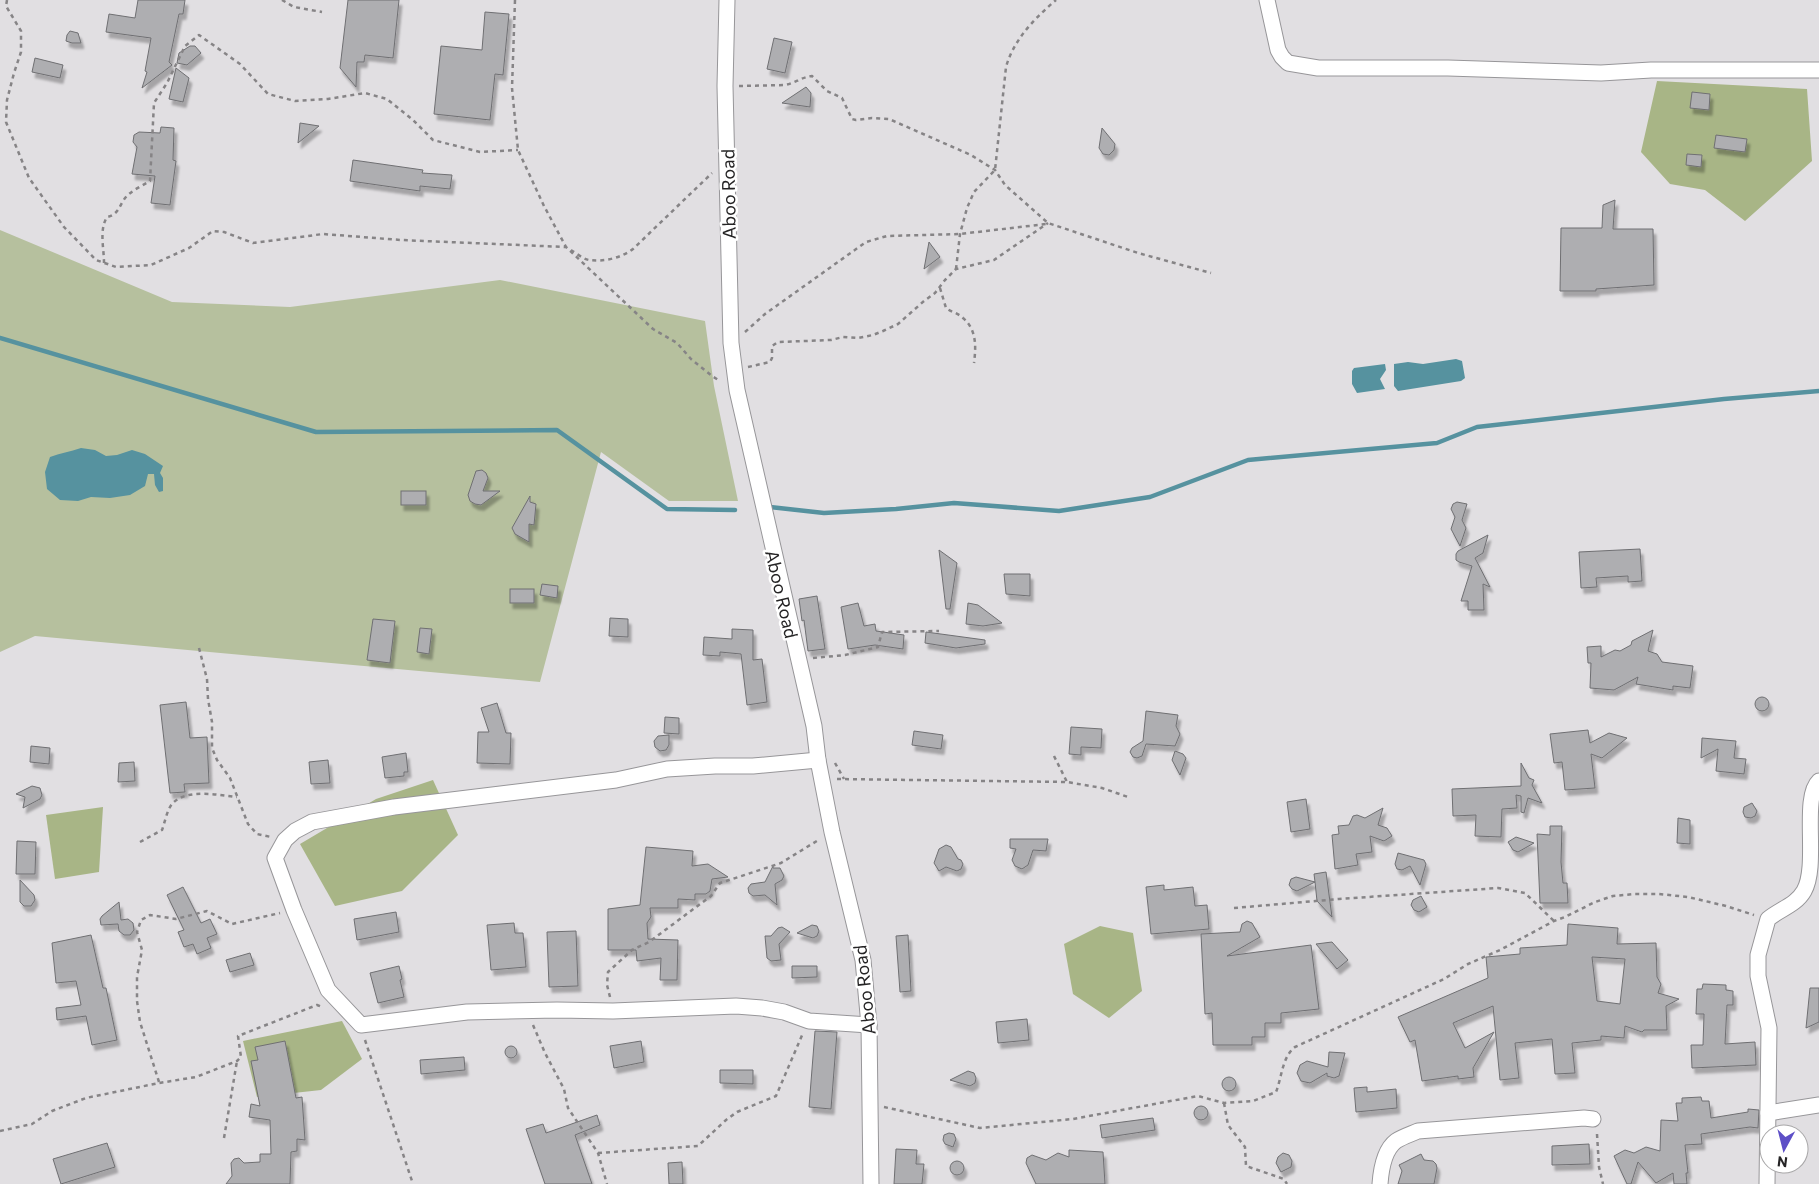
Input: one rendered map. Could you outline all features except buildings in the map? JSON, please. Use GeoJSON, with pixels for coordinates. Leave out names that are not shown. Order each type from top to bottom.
{"type":"FeatureCollection","features":[{"type":"Feature","properties":{"kind":"street","name":"Aboo Road"},"geometry":{"type":"LineString","coordinates":[[726,0],[725,86],[731,343],[734,371],[797,658],[814,726],[821,778],[832,832],[863,960],[869,1026],[871,1184]]}},
{"type":"Feature","properties":{"kind":"street"},"geometry":{"type":"LineString","coordinates":[[1268,0],[1278,50],[1282,57],[1288,63],[1318,68],[1448,68],[1601,73],[1650,70],[1819,70]]}},
{"type":"Feature","properties":{"kind":"street"},"geometry":{"type":"LineString","coordinates":[[818,760],[753,766],[707,766],[667,769],[616,780],[394,807],[312,822],[295,831],[285,840],[275,858],[294,910],[328,990],[361,1025],[467,1012],[527,1010],[613,1011],[736,1006],[784,1012],[809,1021],[869,1026]]}},
{"type":"Feature","properties":{"kind":"street"},"geometry":{"type":"LineString","coordinates":[[1767,1184],[1769,1028],[1758,976],[1758,955],[1768,919],[1790,906],[1804,891],[1809,881],[1812,851],[1811,812],[1813,788],[1819,780]]}},
{"type":"Feature","properties":{"kind":"street"},"geometry":{"type":"LineString","coordinates":[[1768,1113],[1819,1105]]}},
{"type":"Feature","properties":{"kind":"street"},"geometry":{"type":"LineString","coordinates":[[1380,1184],[1380,1172],[1387,1153],[1396,1141],[1418,1131],[1584,1118],[1593,1119]]}},
{"type":"Feature","properties":{"kind":"path"},"geometry":{"type":"LineString","coordinates":[[7,0],[6,6],[21,31],[21,52],[7,100],[6,122],[29,178],[64,227],[96,260],[116,268],[151,265],[189,248],[213,232],[224,232],[253,243],[323,234],[401,240],[566,247],[588,260],[616,258],[625,255],[633,249],[727,160]]}},
{"type":"Feature","properties":{"kind":"path"},"geometry":{"type":"LineString","coordinates":[[282,0],[294,8],[322,12]]}},
{"type":"Feature","properties":{"kind":"path"},"geometry":{"type":"LineString","coordinates":[[515,0],[512,88],[518,150],[544,206],[566,247],[653,329],[677,343],[691,359],[712,376],[737,390]]}},
{"type":"Feature","properties":{"kind":"path"},"geometry":{"type":"LineString","coordinates":[[956,269],[960,234],[967,208],[974,192],[994,170],[1006,67],[1009,57],[1013,48],[1038,16],[1056,0]]}},
{"type":"Feature","properties":{"kind":"path"},"geometry":{"type":"LineString","coordinates":[[104,263],[102,237],[107,216],[114,216],[120,210],[122,200],[150,181],[154,103],[168,83],[185,46],[200,35],[240,64],[268,94],[295,101],[328,99],[365,93],[388,99],[433,140],[480,152],[518,150]]}},
{"type":"Feature","properties":{"kind":"path"},"geometry":{"type":"LineString","coordinates":[[725,86],[785,85],[812,76],[827,91],[842,98],[852,119],[872,118],[889,120],[971,155],[994,170],[1005,185],[1048,223],[1138,253],[1211,273]]}},
{"type":"Feature","properties":{"kind":"path"},"geometry":{"type":"LineString","coordinates":[[731,343],[765,314],[866,242],[887,236],[960,234],[1048,223]]}},
{"type":"Feature","properties":{"kind":"path"},"geometry":{"type":"LineString","coordinates":[[734,371],[770,362],[772,346],[778,342],[831,340],[843,337],[858,338],[872,335],[898,324],[940,288],[944,280],[956,269],[994,260],[1048,223]]}},
{"type":"Feature","properties":{"kind":"path"},"geometry":{"type":"LineString","coordinates":[[940,288],[946,308],[964,318],[974,333],[976,347],[974,363]]}},
{"type":"Feature","properties":{"kind":"path"},"geometry":{"type":"LineString","coordinates":[[797,658],[845,655],[878,647],[882,632],[938,631]]}},
{"type":"Feature","properties":{"kind":"path"},"geometry":{"type":"LineString","coordinates":[[199,648],[207,679],[212,722],[212,748],[217,760],[230,778],[248,824],[257,834],[285,840]]}},
{"type":"Feature","properties":{"kind":"path"},"geometry":{"type":"LineString","coordinates":[[1054,756],[1067,782]]}},
{"type":"Feature","properties":{"kind":"path"},"geometry":{"type":"LineString","coordinates":[[821,778],[844,780],[1067,782],[1102,788],[1128,797]]}},
{"type":"Feature","properties":{"kind":"path"},"geometry":{"type":"LineString","coordinates":[[140,842],[162,830],[171,805],[177,800],[199,793],[237,797]]}},
{"type":"Feature","properties":{"kind":"path"},"geometry":{"type":"LineString","coordinates":[[613,1011],[607,985],[608,972],[632,950],[663,933],[711,896],[720,883],[781,863],[832,832]]}},
{"type":"Feature","properties":{"kind":"path"},"geometry":{"type":"LineString","coordinates":[[1234,908],[1339,898],[1498,888],[1525,894],[1554,921]]}},
{"type":"Feature","properties":{"kind":"path"},"geometry":{"type":"LineString","coordinates":[[870,1104],[980,1128],[1073,1120],[1198,1096],[1224,1103],[1253,1101],[1276,1092],[1282,1078],[1284,1062],[1289,1051],[1295,1047],[1444,979],[1468,964],[1500,950],[1554,921],[1566,918],[1595,902],[1613,896],[1659,894],[1688,897],[1768,919]]}},
{"type":"Feature","properties":{"kind":"path"},"geometry":{"type":"LineString","coordinates":[[159,1082],[140,1022],[137,1001],[137,977],[142,950],[137,932],[141,920],[150,915],[176,919],[207,911],[232,924],[294,910]]}},
{"type":"Feature","properties":{"kind":"path"},"geometry":{"type":"LineString","coordinates":[[0,1131],[32,1124],[52,1111],[86,1098],[159,1082],[196,1077],[237,1061],[241,1057],[238,1036],[317,1005],[326,1009]]}},
{"type":"Feature","properties":{"kind":"path"},"geometry":{"type":"LineString","coordinates":[[527,1010],[544,1053],[564,1089],[568,1108],[598,1153],[607,1184]]}},
{"type":"Feature","properties":{"kind":"path"},"geometry":{"type":"LineString","coordinates":[[598,1153],[698,1146],[737,1112],[776,1096],[809,1021]]}},
{"type":"Feature","properties":{"kind":"path"},"geometry":{"type":"LineString","coordinates":[[361,1025],[413,1184]]}},
{"type":"Feature","properties":{"kind":"path"},"geometry":{"type":"LineString","coordinates":[[224,1138],[237,1061]]}},
{"type":"Feature","properties":{"kind":"path"},"geometry":{"type":"LineString","coordinates":[[1224,1103],[1228,1125],[1245,1148],[1246,1166],[1284,1180],[1287,1184]]}},
{"type":"Feature","properties":{"kind":"path"},"geometry":{"type":"LineString","coordinates":[[1593,1119],[1596,1128],[1599,1167],[1603,1184]]}},
{"type":"Feature","properties":{"kind":"green space"},"geometry":{"type":"Polygon","coordinates":[[[1657,81],[1807,89],[1812,161],[1745,221],[1705,190],[1670,184],[1641,152],[1657,81]]]}},
{"type":"Feature","properties":{"kind":"green space"},"geometry":{"type":"Polygon","coordinates":[[[0,230],[172,302],[290,307],[500,280],[705,321],[714,386],[738,501],[669,501],[601,452],[540,682],[35,636],[0,652],[0,230]]]}},
{"type":"Feature","properties":{"kind":"green space"},"geometry":{"type":"Polygon","coordinates":[[[433,780],[458,835],[402,891],[335,906],[300,844],[376,799],[433,780]]]}},
{"type":"Feature","properties":{"kind":"green space"},"geometry":{"type":"Polygon","coordinates":[[[103,807],[99,872],[55,879],[46,815],[103,807]]]}},
{"type":"Feature","properties":{"kind":"green space"},"geometry":{"type":"Polygon","coordinates":[[[1100,926],[1133,933],[1142,991],[1109,1018],[1073,994],[1064,944],[1100,926]]]}},
{"type":"Feature","properties":{"kind":"green space"},"geometry":{"type":"Polygon","coordinates":[[[342,1021],[362,1059],[321,1090],[257,1097],[243,1041],[342,1021]]]}},
{"type":"Feature","properties":{"kind":"water"},"geometry":{"type":"Polygon","coordinates":[[[1456,359],[1462,361],[1465,378],[1461,381],[1398,391],[1394,386],[1394,364],[1408,362],[1423,364],[1456,359]]]}},
{"type":"Feature","properties":{"kind":"water"},"geometry":{"type":"Polygon","coordinates":[[[1385,364],[1386,370],[1380,379],[1385,389],[1357,393],[1352,384],[1352,371],[1354,368],[1385,364]]]}},
{"type":"Feature","properties":{"kind":"water"},"geometry":{"type":"Polygon","coordinates":[[[81,448],[95,450],[106,456],[132,450],[145,454],[163,466],[160,473],[163,478],[163,491],[159,492],[155,485],[154,474],[148,474],[145,486],[130,495],[110,498],[91,497],[78,501],[60,500],[47,489],[45,472],[50,457],[81,448]]]}},
{"type":"Feature","properties":{"kind":"waterway"},"geometry":{"type":"LineString","coordinates":[[0,338],[316,432],[557,430],[667,509],[735,510]]}},
{"type":"Feature","properties":{"kind":"waterway"},"geometry":{"type":"LineString","coordinates":[[770,507],[824,513],[896,509],[954,503],[1059,511],[1150,497],[1248,460],[1437,443],[1477,427],[1724,399],[1819,391]]}}]}
